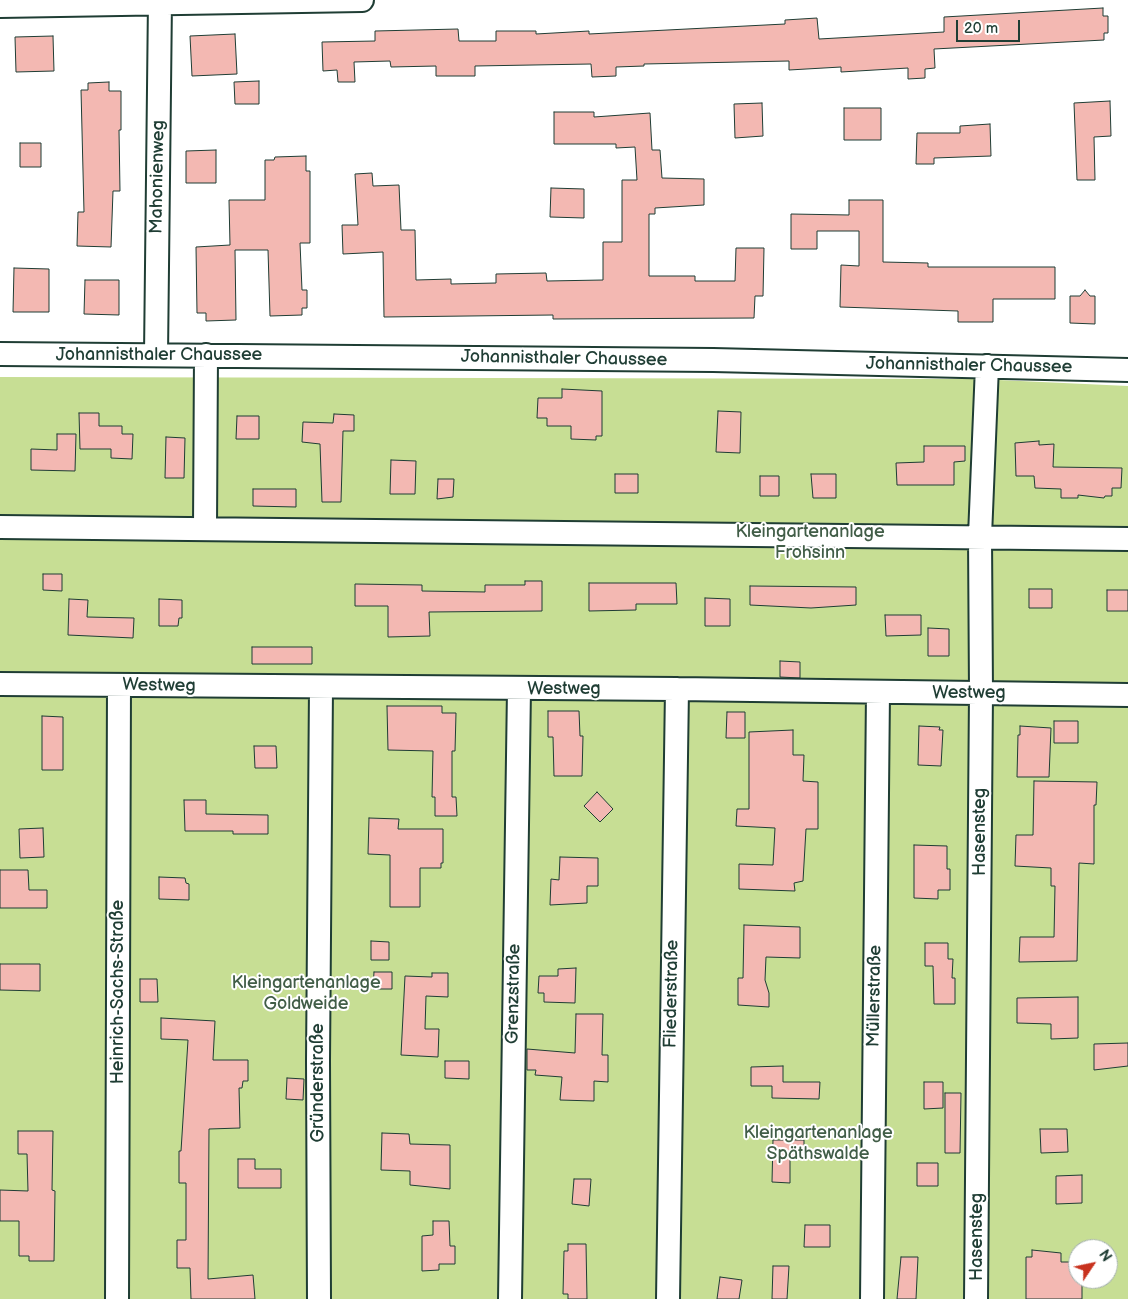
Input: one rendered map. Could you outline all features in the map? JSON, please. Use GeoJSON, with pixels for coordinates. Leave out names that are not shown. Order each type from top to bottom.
{"type":"FeatureCollection","features":[{"type":"Feature","properties":{"kind":"street"},"geometry":{"type":"LineString","coordinates":[[0,6],[362,0]]}},
{"type":"Feature","properties":{"kind":"street","name":"Mahonienweg"},"geometry":{"type":"LineString","coordinates":[[156,354],[160,2]]}},
{"type":"Feature","properties":{"kind":"street","name":"Johannisthaler Chaussee"},"geometry":{"type":"LineString","coordinates":[[0,354],[713,360],[1128,370]]}},
{"type":"Feature","properties":{"kind":"street"},"geometry":{"type":"LineString","coordinates":[[205,527],[206,355]]}},
{"type":"Feature","properties":{"kind":"street","name":"Hasensteg"},"geometry":{"type":"LineString","coordinates":[[976,1299],[981,693],[980,536],[986,366]]}},
{"type":"Feature","properties":{"kind":"street"},"geometry":{"type":"LineString","coordinates":[[0,526],[980,536],[1128,540]]}},
{"type":"Feature","properties":{"kind":"street","name":"Westweg"},"geometry":{"type":"LineString","coordinates":[[0,684],[321,688],[676,689],[1128,695]]}},
{"type":"Feature","properties":{"kind":"street","name":"Heinrich-Sachs-Straße"},"geometry":{"type":"LineString","coordinates":[[117,1299],[119,685]]}},
{"type":"Feature","properties":{"kind":"street","name":"Gründerstraße"},"geometry":{"type":"LineString","coordinates":[[319,1299],[318,1050],[321,688]]}},
{"type":"Feature","properties":{"kind":"street","name":"Grenzstraße"},"geometry":{"type":"LineString","coordinates":[[510,1299],[518,689]]}},
{"type":"Feature","properties":{"kind":"street","name":"Fliederstraße"},"geometry":{"type":"LineString","coordinates":[[668,1299],[676,689]]}},
{"type":"Feature","properties":{"kind":"street","name":"Müllerstraße"},"geometry":{"type":"LineString","coordinates":[[872,1299],[878,692]]}},
{"type":"Feature","properties":{"kind":"green space"},"geometry":{"type":"Polygon","coordinates":[[[0,377],[977,379],[1128,386],[1128,1299],[0,1299],[0,377]]]}},
{"type":"Feature","properties":{"kind":"building"},"geometry":{"type":"Polygon","coordinates":[[[1103,8],[1103,16],[1108,16],[1108,33],[1104,33],[1104,40],[934,49],[935,68],[925,69],[925,78],[908,79],[908,68],[841,72],[841,67],[789,70],[789,61],[644,64],[644,66],[616,67],[616,76],[592,77],[591,64],[475,66],[475,76],[436,76],[436,66],[391,67],[390,61],[354,62],[355,82],[338,82],[337,70],[323,71],[322,42],[375,41],[375,31],[458,29],[459,41],[496,41],[496,31],[536,31],[536,34],[589,31],[589,34],[785,24],[785,20],[817,18],[819,39],[944,32],[944,17],[1103,8]]]}},
{"type":"Feature","properties":{"kind":"building"},"geometry":{"type":"Polygon","coordinates":[[[235,34],[237,74],[192,76],[190,36],[235,34]]]}},
{"type":"Feature","properties":{"kind":"building"},"geometry":{"type":"Polygon","coordinates":[[[53,36],[54,71],[16,72],[15,37],[53,36]]]}},
{"type":"Feature","properties":{"kind":"building"},"geometry":{"type":"Polygon","coordinates":[[[259,81],[259,104],[235,104],[234,82],[259,81]]]}},
{"type":"Feature","properties":{"kind":"building"},"geometry":{"type":"Polygon","coordinates":[[[109,82],[109,91],[121,91],[121,130],[119,130],[120,191],[113,191],[111,247],[77,246],[78,212],[84,212],[81,90],[88,90],[88,83],[109,82]]]}},
{"type":"Feature","properties":{"kind":"building"},"geometry":{"type":"Polygon","coordinates":[[[1110,101],[1111,136],[1094,137],[1095,180],[1077,180],[1074,103],[1110,101]]]}},
{"type":"Feature","properties":{"kind":"building"},"geometry":{"type":"Polygon","coordinates":[[[762,103],[763,136],[735,138],[734,104],[762,103]]]}},
{"type":"Feature","properties":{"kind":"building"},"geometry":{"type":"Polygon","coordinates":[[[844,108],[881,108],[881,140],[844,140],[844,108]]]}},
{"type":"Feature","properties":{"kind":"building"},"geometry":{"type":"Polygon","coordinates":[[[554,112],[594,112],[594,117],[650,113],[652,150],[660,150],[662,178],[704,179],[704,205],[655,208],[655,214],[649,214],[649,276],[695,276],[695,281],[735,281],[736,248],[764,248],[763,296],[755,296],[754,318],[553,319],[553,315],[384,317],[383,252],[343,254],[342,225],[358,225],[355,174],[372,173],[373,186],[399,185],[401,230],[415,230],[416,280],[451,279],[451,284],[496,283],[496,274],[546,273],[547,281],[603,280],[603,242],[622,242],[622,180],[637,180],[635,147],[616,148],[616,144],[554,144],[554,112]]]}},
{"type":"Feature","properties":{"kind":"building"},"geometry":{"type":"Polygon","coordinates":[[[990,124],[991,156],[934,158],[934,164],[916,164],[917,133],[960,133],[960,126],[990,124]]]}},
{"type":"Feature","properties":{"kind":"building"},"geometry":{"type":"Polygon","coordinates":[[[20,143],[41,143],[41,167],[20,167],[20,143]]]}},
{"type":"Feature","properties":{"kind":"building"},"geometry":{"type":"Polygon","coordinates":[[[216,150],[216,183],[186,183],[186,151],[216,150]]]}},
{"type":"Feature","properties":{"kind":"building"},"geometry":{"type":"Polygon","coordinates":[[[306,156],[306,171],[310,171],[310,243],[300,243],[302,290],[307,290],[307,308],[302,308],[302,315],[270,316],[268,250],[235,250],[236,320],[206,321],[206,313],[197,313],[196,247],[230,245],[229,200],[265,200],[265,160],[274,160],[275,157],[306,156]]]}},
{"type":"Feature","properties":{"kind":"building"},"geometry":{"type":"Polygon","coordinates":[[[551,188],[584,189],[584,218],[550,217],[551,188]]]}},
{"type":"Feature","properties":{"kind":"building"},"geometry":{"type":"Polygon","coordinates":[[[849,200],[883,200],[883,262],[928,263],[928,267],[1055,267],[1055,299],[993,299],[993,322],[958,322],[958,311],[840,307],[841,265],[859,266],[859,231],[817,231],[817,249],[791,249],[791,214],[849,215],[849,200]]]}},
{"type":"Feature","properties":{"kind":"building"},"geometry":{"type":"Polygon","coordinates":[[[14,268],[49,269],[49,312],[13,312],[14,268]]]}},
{"type":"Feature","properties":{"kind":"building"},"geometry":{"type":"Polygon","coordinates":[[[85,280],[119,280],[119,315],[84,314],[85,280]]]}},
{"type":"Feature","properties":{"kind":"building"},"geometry":{"type":"Polygon","coordinates":[[[1085,290],[1090,296],[1095,296],[1095,324],[1070,323],[1070,296],[1080,296],[1085,290]]]}},
{"type":"Feature","properties":{"kind":"building"},"geometry":{"type":"Polygon","coordinates":[[[562,389],[602,391],[602,436],[596,436],[596,440],[571,439],[571,426],[547,426],[547,418],[537,418],[538,398],[562,398],[562,389]]]}},
{"type":"Feature","properties":{"kind":"building"},"geometry":{"type":"Polygon","coordinates":[[[718,411],[741,412],[740,453],[716,452],[718,411]]]}},
{"type":"Feature","properties":{"kind":"building"},"geometry":{"type":"Polygon","coordinates":[[[79,413],[99,413],[99,426],[122,426],[122,434],[133,434],[132,459],[111,458],[111,449],[80,449],[79,413]]]}},
{"type":"Feature","properties":{"kind":"building"},"geometry":{"type":"Polygon","coordinates":[[[334,414],[354,415],[354,431],[343,431],[341,502],[322,502],[320,444],[302,442],[303,422],[333,423],[334,414]]]}},
{"type":"Feature","properties":{"kind":"building"},"geometry":{"type":"Polygon","coordinates":[[[237,416],[259,416],[259,439],[236,439],[237,416]]]}},
{"type":"Feature","properties":{"kind":"building"},"geometry":{"type":"Polygon","coordinates":[[[57,434],[76,434],[75,471],[31,470],[31,449],[57,450],[57,434]]]}},
{"type":"Feature","properties":{"kind":"building"},"geometry":{"type":"Polygon","coordinates":[[[166,437],[185,438],[184,478],[165,478],[166,437]]]}},
{"type":"Feature","properties":{"kind":"building"},"geometry":{"type":"Polygon","coordinates":[[[1039,441],[1039,445],[1054,444],[1053,467],[1122,468],[1121,488],[1112,488],[1112,496],[1105,496],[1104,498],[1078,495],[1078,498],[1061,498],[1061,489],[1035,488],[1034,476],[1016,476],[1015,443],[1039,441]]]}},
{"type":"Feature","properties":{"kind":"building"},"geometry":{"type":"Polygon","coordinates":[[[924,446],[965,446],[965,461],[954,462],[954,485],[897,485],[896,463],[924,462],[924,446]]]}},
{"type":"Feature","properties":{"kind":"building"},"geometry":{"type":"Polygon","coordinates":[[[391,460],[416,461],[415,494],[390,494],[391,460]]]}},
{"type":"Feature","properties":{"kind":"building"},"geometry":{"type":"Polygon","coordinates":[[[615,474],[638,474],[638,493],[615,493],[615,474]]]}},
{"type":"Feature","properties":{"kind":"building"},"geometry":{"type":"Polygon","coordinates":[[[811,474],[836,474],[836,498],[813,498],[811,474]]]}},
{"type":"Feature","properties":{"kind":"building"},"geometry":{"type":"Polygon","coordinates":[[[760,476],[779,476],[779,496],[760,496],[760,476]]]}},
{"type":"Feature","properties":{"kind":"building"},"geometry":{"type":"Polygon","coordinates":[[[438,479],[454,479],[453,497],[437,499],[438,479]]]}},
{"type":"Feature","properties":{"kind":"building"},"geometry":{"type":"Polygon","coordinates":[[[253,489],[296,489],[296,507],[253,506],[253,489]]]}},
{"type":"Feature","properties":{"kind":"building"},"geometry":{"type":"Polygon","coordinates":[[[43,574],[62,574],[62,591],[43,590],[43,574]]]}},
{"type":"Feature","properties":{"kind":"building"},"geometry":{"type":"Polygon","coordinates":[[[525,581],[542,581],[542,611],[429,612],[430,636],[388,637],[388,606],[355,606],[355,584],[422,585],[422,591],[485,592],[485,585],[525,585],[525,581]]]}},
{"type":"Feature","properties":{"kind":"building"},"geometry":{"type":"Polygon","coordinates":[[[589,583],[676,583],[677,604],[636,604],[636,610],[589,611],[589,583]]]}},
{"type":"Feature","properties":{"kind":"building"},"geometry":{"type":"Polygon","coordinates":[[[750,586],[856,587],[856,605],[811,608],[750,605],[750,586]]]}},
{"type":"Feature","properties":{"kind":"building"},"geometry":{"type":"Polygon","coordinates":[[[1029,589],[1052,589],[1052,608],[1029,608],[1029,589]]]}},
{"type":"Feature","properties":{"kind":"building"},"geometry":{"type":"Polygon","coordinates":[[[1107,590],[1128,590],[1128,611],[1107,611],[1107,590]]]}},
{"type":"Feature","properties":{"kind":"building"},"geometry":{"type":"Polygon","coordinates":[[[705,598],[730,599],[730,626],[705,626],[705,598]]]}},
{"type":"Feature","properties":{"kind":"building"},"geometry":{"type":"Polygon","coordinates":[[[69,599],[88,600],[87,617],[134,618],[133,638],[68,635],[69,599]]]}},
{"type":"Feature","properties":{"kind":"building"},"geometry":{"type":"Polygon","coordinates":[[[159,599],[182,600],[182,618],[179,618],[178,626],[159,626],[159,599]]]}},
{"type":"Feature","properties":{"kind":"building"},"geometry":{"type":"Polygon","coordinates":[[[885,615],[921,615],[921,635],[886,636],[885,615]]]}},
{"type":"Feature","properties":{"kind":"building"},"geometry":{"type":"Polygon","coordinates":[[[928,628],[949,629],[949,656],[928,656],[928,628]]]}},
{"type":"Feature","properties":{"kind":"building"},"geometry":{"type":"Polygon","coordinates":[[[252,647],[312,647],[312,664],[252,664],[252,647]]]}},
{"type":"Feature","properties":{"kind":"building"},"geometry":{"type":"Polygon","coordinates":[[[780,661],[800,662],[800,678],[780,677],[780,661]]]}},
{"type":"Feature","properties":{"kind":"building"},"geometry":{"type":"Polygon","coordinates":[[[387,706],[442,706],[442,713],[456,713],[455,751],[452,751],[452,797],[456,797],[457,816],[435,816],[435,797],[432,797],[433,751],[388,750],[387,706]]]}},
{"type":"Feature","properties":{"kind":"building"},"geometry":{"type":"Polygon","coordinates":[[[548,711],[579,711],[580,736],[583,736],[582,776],[554,776],[553,737],[548,737],[548,711]]]}},
{"type":"Feature","properties":{"kind":"building"},"geometry":{"type":"Polygon","coordinates":[[[727,712],[745,712],[745,738],[726,738],[727,712]]]}},
{"type":"Feature","properties":{"kind":"building"},"geometry":{"type":"Polygon","coordinates":[[[42,716],[63,717],[63,770],[42,770],[42,716]]]}},
{"type":"Feature","properties":{"kind":"building"},"geometry":{"type":"Polygon","coordinates":[[[1054,721],[1078,721],[1078,743],[1054,743],[1054,721]]]}},
{"type":"Feature","properties":{"kind":"building"},"geometry":{"type":"Polygon","coordinates":[[[919,726],[940,727],[939,730],[943,730],[941,766],[918,765],[919,726]]]}},
{"type":"Feature","properties":{"kind":"building"},"geometry":{"type":"Polygon","coordinates":[[[1020,726],[1051,728],[1049,777],[1017,777],[1020,726]]]}},
{"type":"Feature","properties":{"kind":"building"},"geometry":{"type":"Polygon","coordinates":[[[793,730],[793,755],[804,755],[803,781],[818,782],[818,829],[806,829],[803,881],[794,883],[795,891],[739,889],[739,864],[773,865],[775,828],[736,826],[737,809],[749,809],[749,732],[793,730]]]}},
{"type":"Feature","properties":{"kind":"building"},"geometry":{"type":"Polygon","coordinates":[[[254,746],[276,746],[277,768],[255,768],[254,746]]]}},
{"type":"Feature","properties":{"kind":"building"},"geometry":{"type":"Polygon","coordinates":[[[1034,781],[1097,782],[1096,805],[1094,805],[1094,864],[1079,863],[1077,961],[1019,962],[1020,937],[1054,937],[1055,886],[1051,886],[1051,868],[1015,866],[1016,835],[1033,835],[1034,781]]]}},
{"type":"Feature","properties":{"kind":"building"},"geometry":{"type":"Polygon","coordinates":[[[597,792],[613,809],[600,822],[584,806],[597,792]]]}},
{"type":"Feature","properties":{"kind":"building"},"geometry":{"type":"Polygon","coordinates":[[[184,800],[206,800],[206,814],[268,815],[268,834],[233,834],[233,831],[185,831],[184,800]]]}},
{"type":"Feature","properties":{"kind":"building"},"geometry":{"type":"Polygon","coordinates":[[[369,818],[399,819],[398,829],[443,829],[443,863],[441,863],[441,868],[420,868],[420,907],[390,907],[390,855],[368,854],[369,818]]]}},
{"type":"Feature","properties":{"kind":"building"},"geometry":{"type":"Polygon","coordinates":[[[43,828],[44,857],[20,858],[19,829],[43,828]]]}},
{"type":"Feature","properties":{"kind":"building"},"geometry":{"type":"Polygon","coordinates":[[[914,845],[947,846],[947,869],[950,869],[950,890],[938,890],[938,899],[914,898],[914,845]]]}},
{"type":"Feature","properties":{"kind":"building"},"geometry":{"type":"Polygon","coordinates":[[[560,857],[598,858],[598,886],[587,886],[587,903],[550,905],[551,879],[559,880],[560,857]]]}},
{"type":"Feature","properties":{"kind":"building"},"geometry":{"type":"Polygon","coordinates":[[[0,870],[28,870],[29,890],[47,890],[47,908],[0,908],[0,870]]]}},
{"type":"Feature","properties":{"kind":"building"},"geometry":{"type":"Polygon","coordinates":[[[159,877],[185,878],[186,883],[189,884],[189,900],[159,899],[159,877]]]}},
{"type":"Feature","properties":{"kind":"building"},"geometry":{"type":"Polygon","coordinates":[[[744,925],[800,927],[800,958],[766,957],[765,980],[769,993],[769,1007],[738,1005],[738,978],[743,978],[744,925]]]}},
{"type":"Feature","properties":{"kind":"building"},"geometry":{"type":"Polygon","coordinates":[[[371,941],[389,942],[389,960],[371,960],[371,941]]]}},
{"type":"Feature","properties":{"kind":"building"},"geometry":{"type":"Polygon","coordinates":[[[925,943],[948,943],[948,959],[953,959],[952,978],[955,978],[955,1004],[934,1004],[933,966],[925,966],[925,943]]]}},
{"type":"Feature","properties":{"kind":"building"},"geometry":{"type":"Polygon","coordinates":[[[0,964],[40,964],[40,991],[0,990],[0,964]]]}},
{"type":"Feature","properties":{"kind":"building"},"geometry":{"type":"Polygon","coordinates":[[[576,968],[575,1003],[544,1002],[544,993],[538,993],[539,976],[558,976],[558,969],[576,968]]]}},
{"type":"Feature","properties":{"kind":"building"},"geometry":{"type":"Polygon","coordinates":[[[374,972],[392,972],[392,989],[373,989],[374,972]]]}},
{"type":"Feature","properties":{"kind":"building"},"geometry":{"type":"Polygon","coordinates":[[[432,973],[448,973],[448,997],[426,996],[425,1029],[439,1029],[438,1057],[401,1055],[405,976],[432,977],[432,973]]]}},
{"type":"Feature","properties":{"kind":"building"},"geometry":{"type":"Polygon","coordinates":[[[140,979],[157,979],[158,1002],[140,1002],[140,979]]]}},
{"type":"Feature","properties":{"kind":"building"},"geometry":{"type":"Polygon","coordinates":[[[1078,997],[1078,1038],[1051,1039],[1051,1024],[1017,1023],[1017,998],[1078,997]]]}},
{"type":"Feature","properties":{"kind":"building"},"geometry":{"type":"Polygon","coordinates":[[[576,1014],[603,1014],[602,1055],[608,1055],[608,1082],[594,1081],[594,1101],[560,1100],[562,1077],[535,1075],[536,1070],[527,1070],[527,1049],[575,1053],[576,1014]]]}},
{"type":"Feature","properties":{"kind":"building"},"geometry":{"type":"Polygon","coordinates":[[[161,1018],[215,1021],[213,1060],[248,1060],[248,1081],[243,1081],[242,1088],[239,1088],[240,1128],[209,1129],[208,1279],[253,1275],[255,1299],[191,1299],[190,1268],[177,1268],[177,1240],[186,1240],[186,1183],[179,1183],[179,1151],[181,1151],[188,1040],[161,1039],[161,1018]]]}},
{"type":"Feature","properties":{"kind":"building"},"geometry":{"type":"Polygon","coordinates":[[[1128,1043],[1128,1066],[1094,1070],[1094,1044],[1128,1043]]]}},
{"type":"Feature","properties":{"kind":"building"},"geometry":{"type":"Polygon","coordinates":[[[445,1061],[469,1061],[469,1079],[445,1078],[445,1061]]]}},
{"type":"Feature","properties":{"kind":"building"},"geometry":{"type":"Polygon","coordinates":[[[783,1066],[783,1082],[820,1082],[819,1099],[772,1098],[772,1086],[751,1086],[751,1067],[783,1066]]]}},
{"type":"Feature","properties":{"kind":"building"},"geometry":{"type":"Polygon","coordinates":[[[287,1078],[304,1079],[303,1100],[286,1099],[287,1078]]]}},
{"type":"Feature","properties":{"kind":"building"},"geometry":{"type":"Polygon","coordinates":[[[924,1082],[943,1082],[943,1108],[924,1109],[924,1082]]]}},
{"type":"Feature","properties":{"kind":"building"},"geometry":{"type":"Polygon","coordinates":[[[945,1093],[961,1093],[960,1153],[945,1153],[945,1093]]]}},
{"type":"Feature","properties":{"kind":"building"},"geometry":{"type":"Polygon","coordinates":[[[1040,1129],[1067,1129],[1068,1152],[1041,1153],[1040,1129]]]}},
{"type":"Feature","properties":{"kind":"building"},"geometry":{"type":"Polygon","coordinates":[[[18,1131],[53,1131],[52,1190],[55,1191],[54,1261],[29,1261],[29,1256],[19,1256],[19,1221],[0,1221],[0,1190],[28,1191],[27,1154],[18,1154],[18,1131]]]}},
{"type":"Feature","properties":{"kind":"building"},"geometry":{"type":"Polygon","coordinates":[[[382,1133],[409,1134],[410,1144],[450,1145],[450,1189],[410,1185],[410,1171],[381,1170],[382,1133]]]}},
{"type":"Feature","properties":{"kind":"building"},"geometry":{"type":"Polygon","coordinates":[[[773,1140],[804,1140],[804,1158],[790,1158],[790,1183],[772,1182],[773,1140]]]}},
{"type":"Feature","properties":{"kind":"building"},"geometry":{"type":"Polygon","coordinates":[[[238,1159],[255,1159],[255,1169],[281,1169],[281,1188],[238,1188],[238,1159]]]}},
{"type":"Feature","properties":{"kind":"building"},"geometry":{"type":"Polygon","coordinates":[[[917,1163],[938,1163],[938,1186],[917,1186],[917,1163]]]}},
{"type":"Feature","properties":{"kind":"building"},"geometry":{"type":"Polygon","coordinates":[[[1082,1175],[1082,1203],[1056,1204],[1056,1176],[1082,1175]]]}},
{"type":"Feature","properties":{"kind":"building"},"geometry":{"type":"Polygon","coordinates":[[[574,1179],[591,1179],[589,1206],[572,1204],[574,1179]]]}},
{"type":"Feature","properties":{"kind":"building"},"geometry":{"type":"Polygon","coordinates":[[[433,1221],[449,1221],[450,1246],[455,1246],[455,1264],[439,1264],[439,1270],[422,1271],[422,1236],[433,1235],[433,1221]]]}},
{"type":"Feature","properties":{"kind":"building"},"geometry":{"type":"Polygon","coordinates":[[[805,1225],[830,1225],[830,1247],[804,1247],[805,1225]]]}},
{"type":"Feature","properties":{"kind":"building"},"geometry":{"type":"Polygon","coordinates":[[[568,1244],[586,1244],[587,1299],[568,1299],[568,1294],[563,1294],[564,1251],[568,1251],[568,1244]]]}},
{"type":"Feature","properties":{"kind":"building"},"geometry":{"type":"Polygon","coordinates":[[[1032,1250],[1061,1253],[1061,1262],[1068,1262],[1068,1289],[1082,1289],[1082,1299],[1026,1299],[1026,1257],[1032,1257],[1032,1250]]]}},
{"type":"Feature","properties":{"kind":"building"},"geometry":{"type":"Polygon","coordinates":[[[901,1257],[918,1257],[916,1299],[897,1299],[901,1257]]]}},
{"type":"Feature","properties":{"kind":"building"},"geometry":{"type":"Polygon","coordinates":[[[773,1266],[789,1266],[787,1299],[772,1299],[773,1266]]]}},
{"type":"Feature","properties":{"kind":"building"},"geometry":{"type":"Polygon","coordinates":[[[720,1277],[742,1280],[739,1299],[717,1299],[720,1277]]]}},
{"type":"Feature","properties":{"kind":"park label","name":"Kleingartenanlage Frohsinn"},"geometry":{"type":"Point","coordinates":[810,542]}},
{"type":"Feature","properties":{"kind":"park label","name":"Kleingartenanlage Goldweide"},"geometry":{"type":"Point","coordinates":[306,993]}},
{"type":"Feature","properties":{"kind":"park label","name":"Kleingartenanlage Späthswalde"},"geometry":{"type":"Point","coordinates":[818,1143]}}]}
